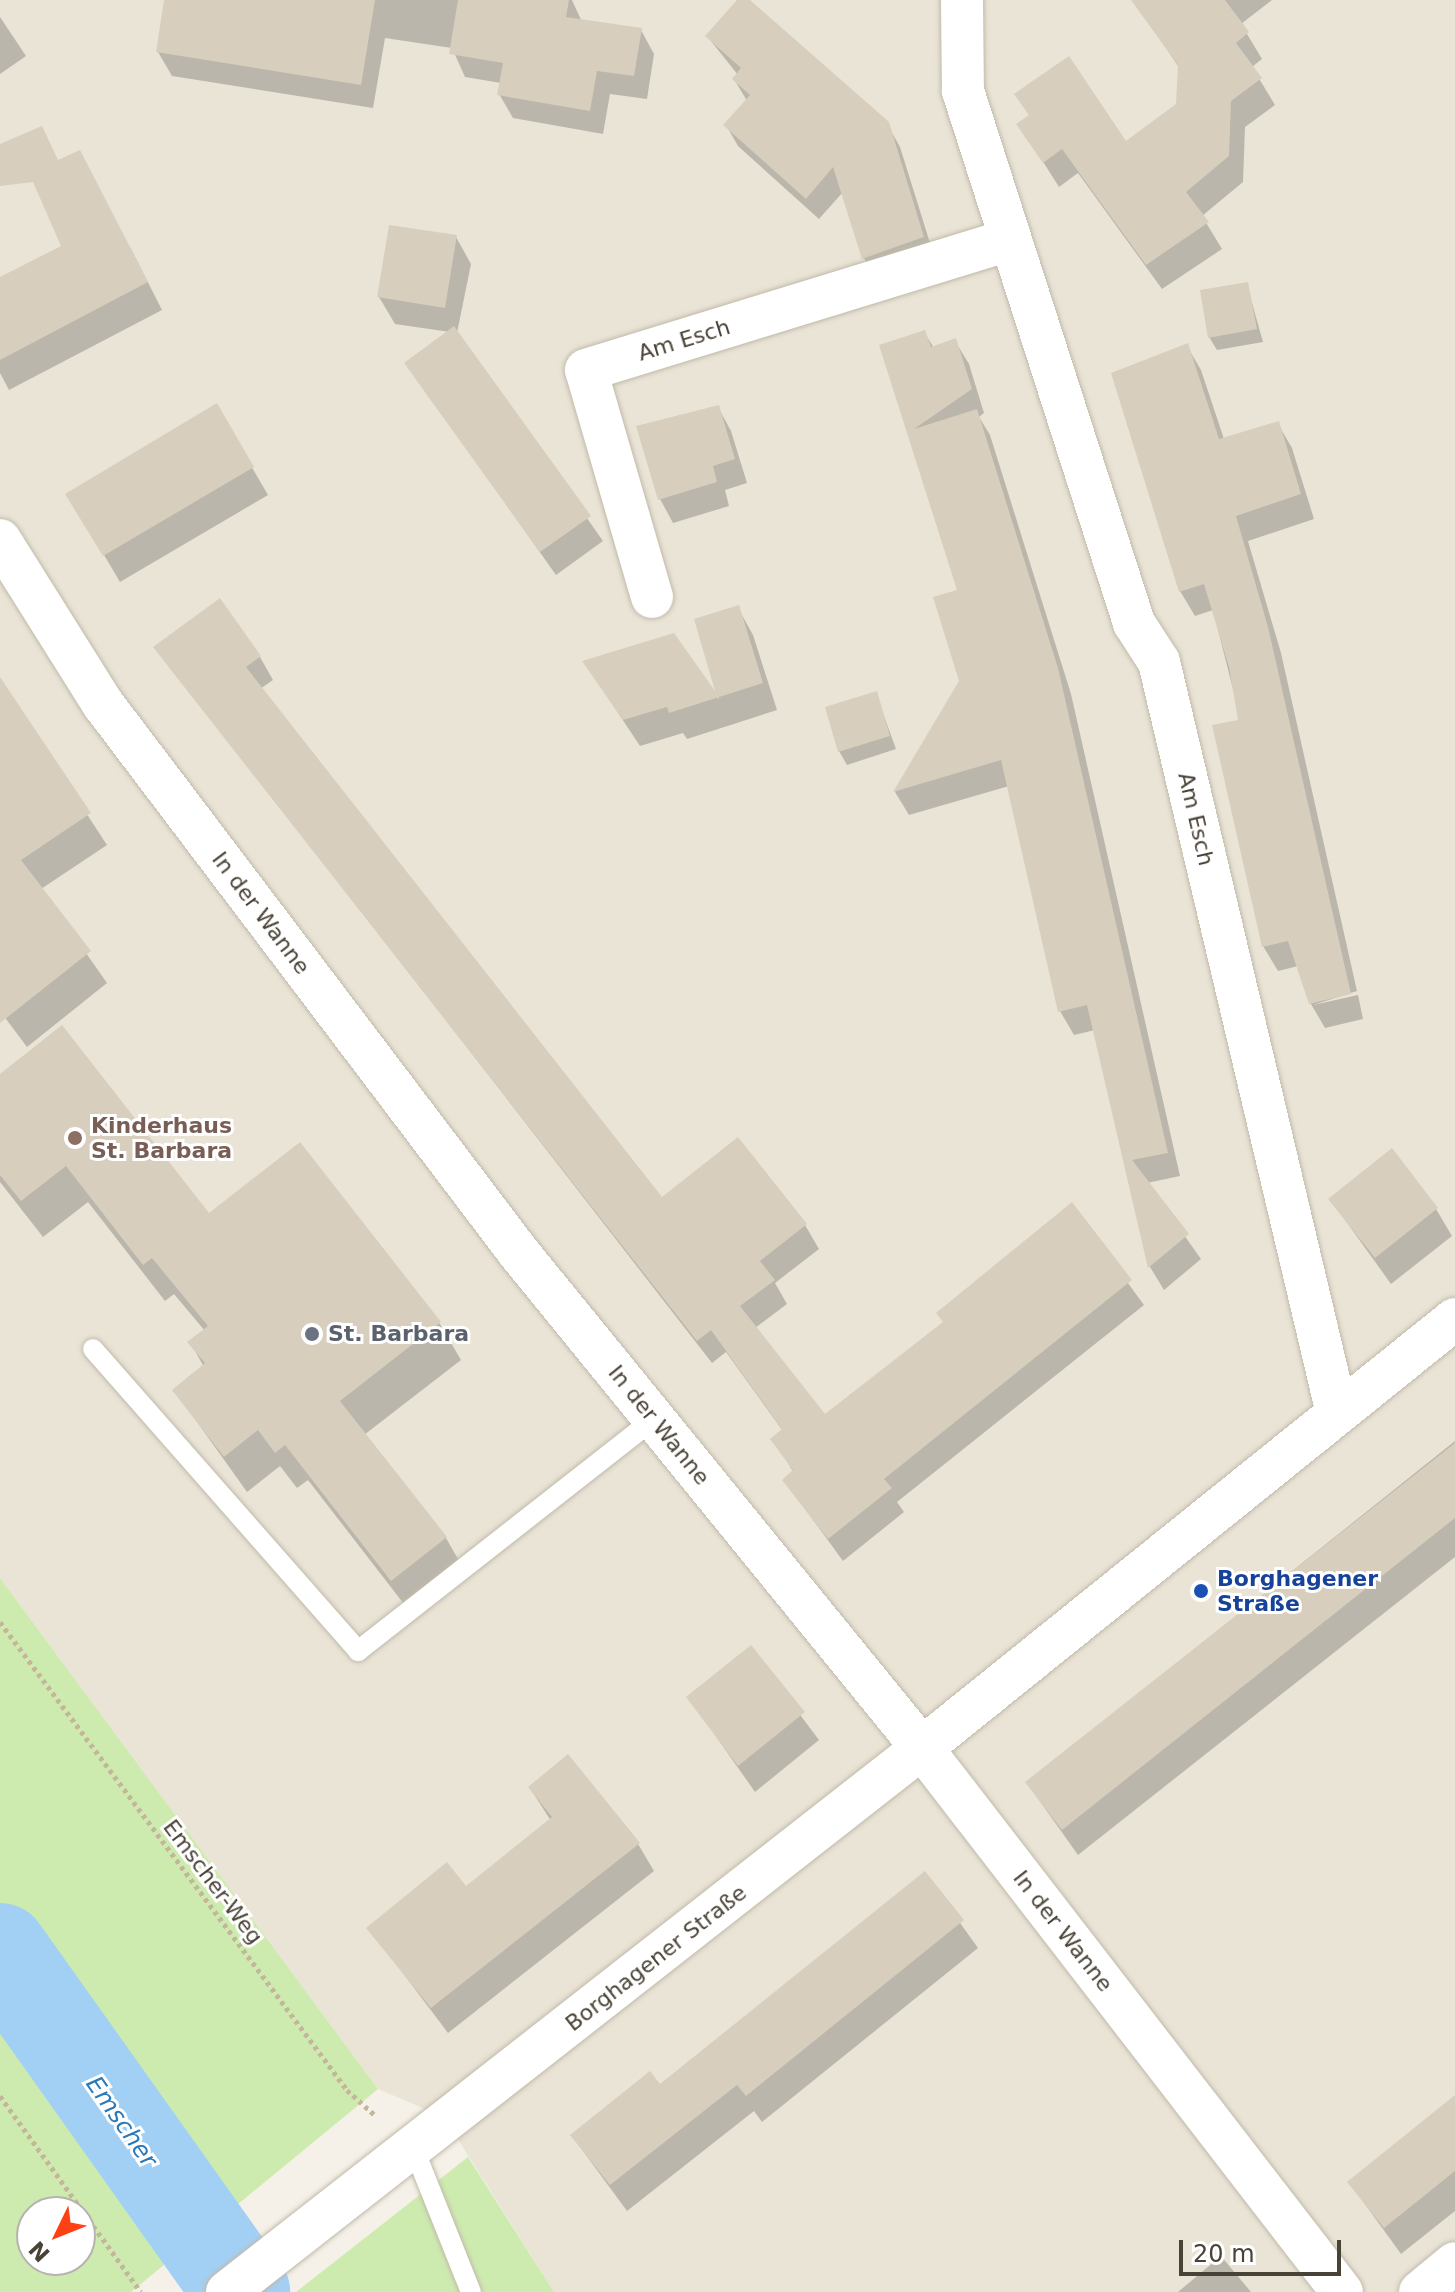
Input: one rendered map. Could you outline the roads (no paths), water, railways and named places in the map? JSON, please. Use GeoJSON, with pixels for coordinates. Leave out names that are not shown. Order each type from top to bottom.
{"type":"FeatureCollection","features":[{"type":"Feature","properties":{"kind":"street","name":"Am Esch"},"geometry":{"type":"LineString","coordinates":[[962,0],[963,91],[1134,623],[1159,662],[1337,1413]]}},
{"type":"Feature","properties":{"kind":"street","name":"Am Esch"},"geometry":{"type":"LineString","coordinates":[[652,597],[586,370],[1009,240]]}},
{"type":"Feature","properties":{"kind":"street","name":"In der Wanne"},"geometry":{"type":"LineString","coordinates":[[0,540],[103,704],[519,1253],[922,1748],[1327,2287]]}},
{"type":"Feature","properties":{"kind":"street","name":"Borghagener Straße"},"geometry":{"type":"LineString","coordinates":[[227,2292],[414,2149],[922,1748],[1455,1319]]}},
{"type":"Feature","properties":{"kind":"street"},"geometry":{"type":"LineString","coordinates":[[1420,2292],[1455,2263]]}},
{"type":"Feature","properties":{"kind":"lane"},"geometry":{"type":"LineString","coordinates":[[93,1349],[358,1651],[654,1419]]}},
{"type":"Feature","properties":{"kind":"lane"},"geometry":{"type":"LineString","coordinates":[[414,2149],[471,2292]]}},
{"type":"Feature","properties":{"kind":"waterway","name":"Emscher"},"geometry":{"type":"LineString","coordinates":[[0,1951],[242,2292]]}},
{"type":"Feature","properties":{"kind":"place","name":"Kinderhaus St. Barbara"},"geometry":{"type":"Point","coordinates":[75,1138]}},
{"type":"Feature","properties":{"kind":"place","name":"St. Barbara"},"geometry":{"type":"Point","coordinates":[312,1334]}},
{"type":"Feature","properties":{"kind":"place","name":"Borghagener Straße"},"geometry":{"type":"Point","coordinates":[1201,1591]}}]}
